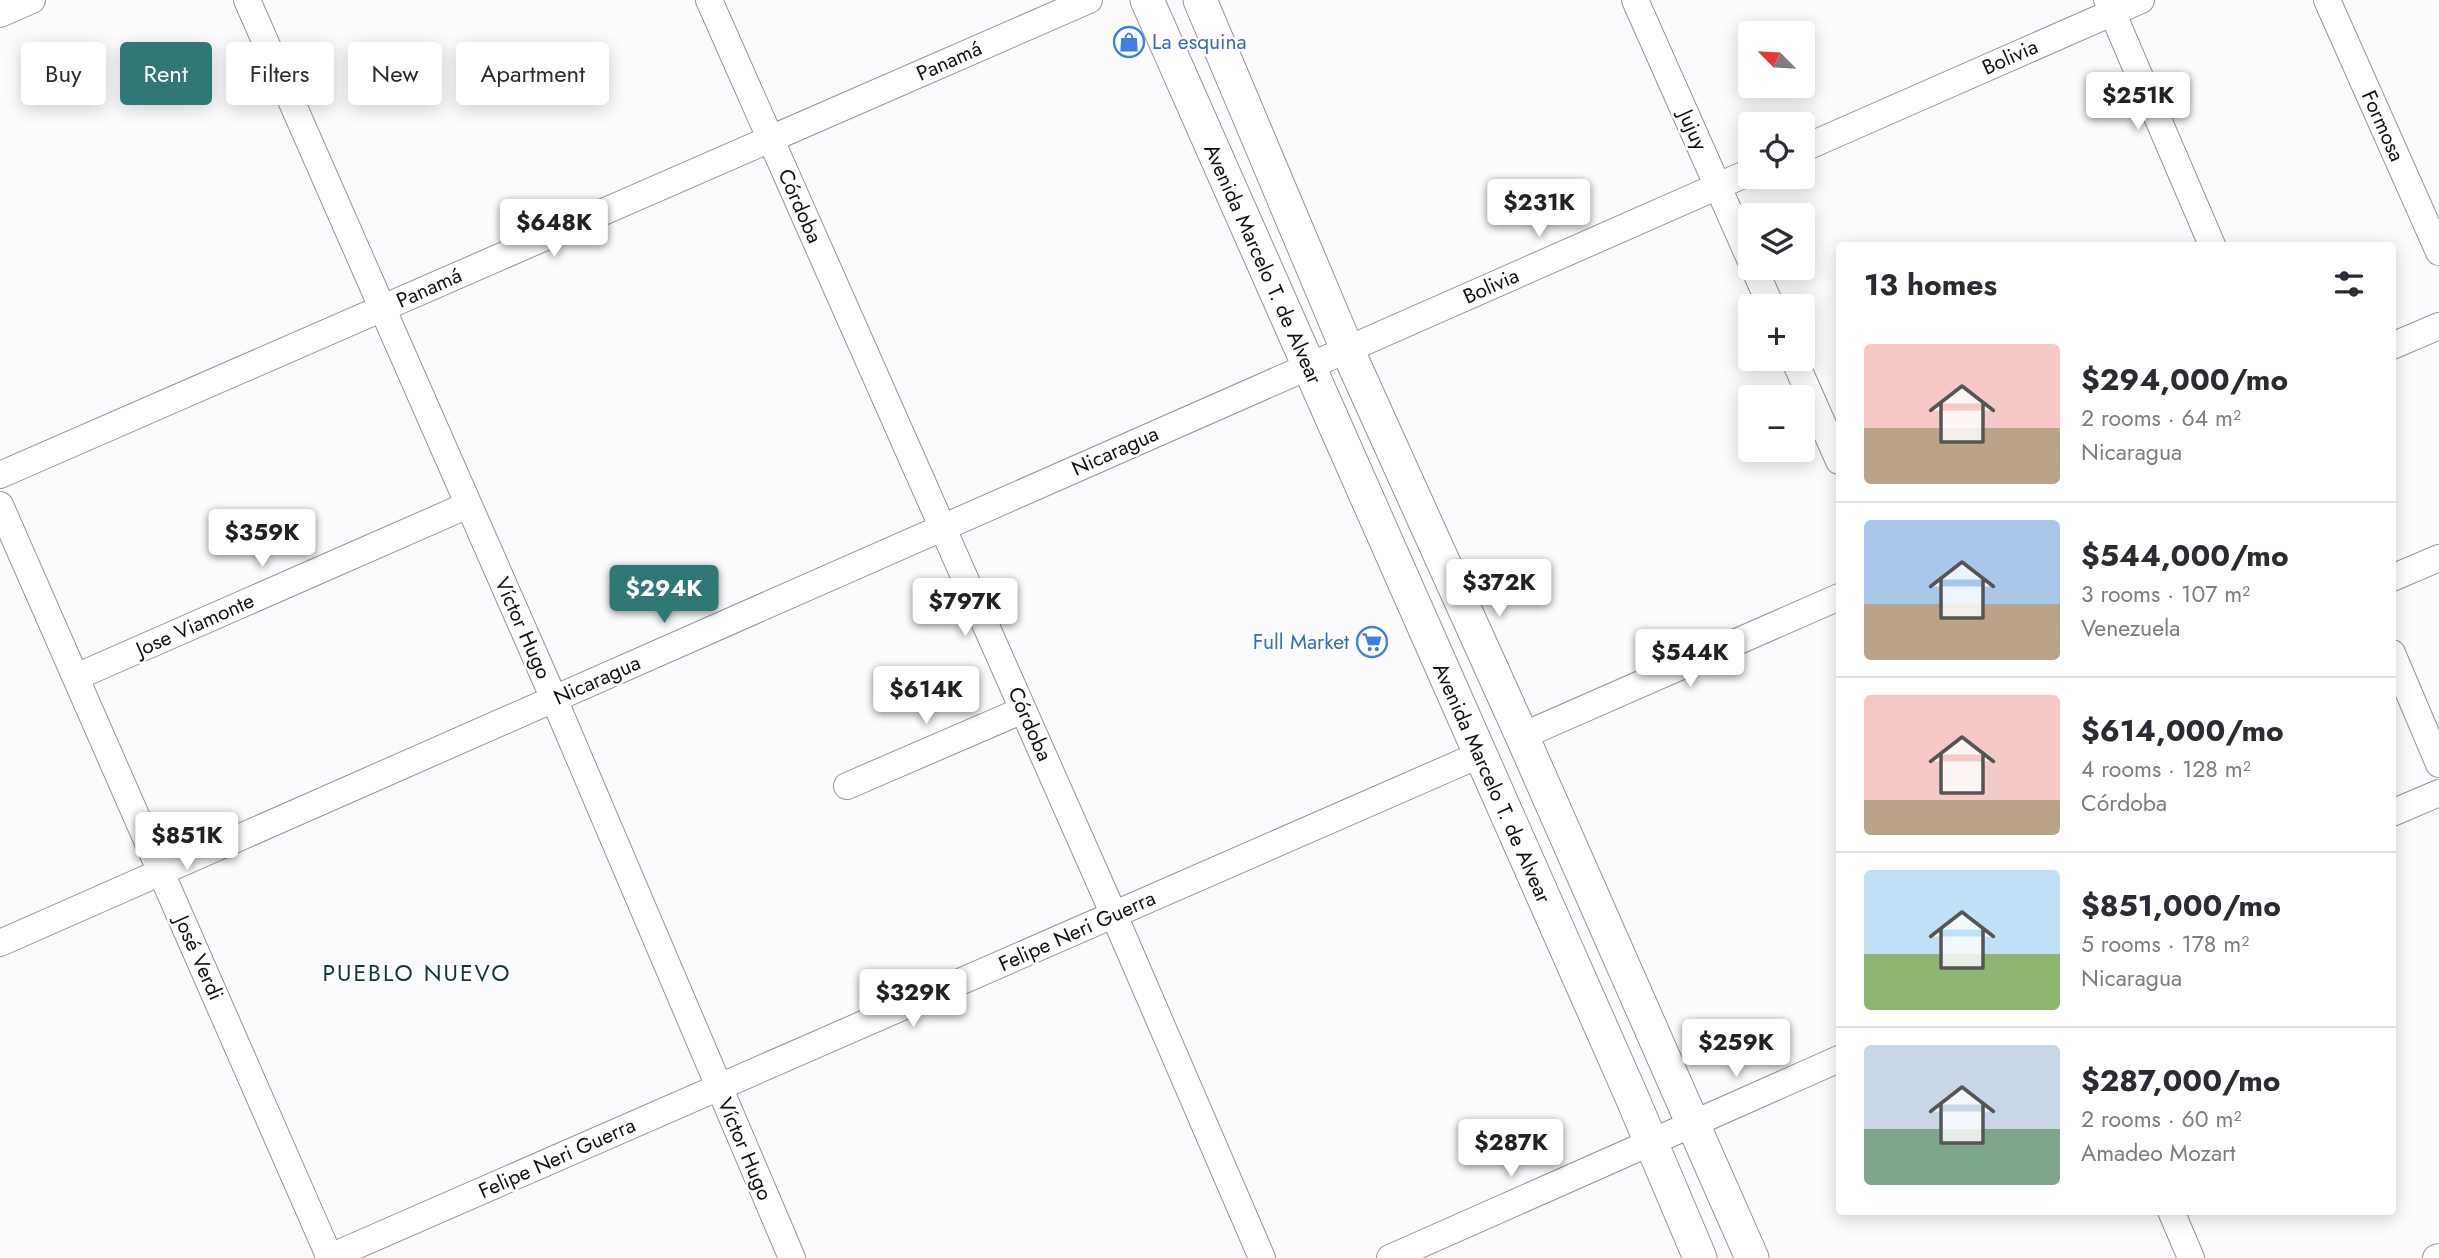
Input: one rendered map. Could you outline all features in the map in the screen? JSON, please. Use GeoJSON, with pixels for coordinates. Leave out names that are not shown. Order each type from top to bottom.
{"type":"FeatureCollection","features":[{"type":"Feature","properties":{"kind":"main road","name":"Avenida Marcelo T. de Alvear"},"geometry":{"type":"LineString","coordinates":[[1147,0],[1652,1143],[1700,1258]]}},
{"type":"Feature","properties":{"kind":"main road","name":"Avenida Marcelo T. de Alvear"},"geometry":{"type":"LineString","coordinates":[[1200,0],[1347,349],[1522,736],[1752,1258]]}},
{"type":"Feature","properties":{"kind":"street"},"geometry":{"type":"LineString","coordinates":[[0,14],[32,0]]}},
{"type":"Feature","properties":{"kind":"street","name":"Víctor Hugo"},"geometry":{"type":"LineString","coordinates":[[247,0],[554,699],[792,1258]]}},
{"type":"Feature","properties":{"kind":"street","name":"Córdoba"},"geometry":{"type":"LineString","coordinates":[[709,0],[1114,915],[1262,1258]]}},
{"type":"Feature","properties":{"kind":"street","name":"Panamá"},"geometry":{"type":"LineString","coordinates":[[0,475],[1089,0]]}},
{"type":"Feature","properties":{"kind":"street","name":"Jujuy"},"geometry":{"type":"LineString","coordinates":[[1635,0],[1738,232]]}},
{"type":"Feature","properties":{"kind":"street","name":"Bolivia"},"geometry":{"type":"LineString","coordinates":[[1815,143],[2110,6],[2141,0]]}},
{"type":"Feature","properties":{"kind":"street","name":"Formosa"},"geometry":{"type":"LineString","coordinates":[[2327,0],[2439,253]]}},
{"type":"Feature","properties":{"kind":"street"},"geometry":{"type":"LineString","coordinates":[[2110,6],[2209,242]]}},
{"type":"Feature","properties":{"kind":"street","name":"Bolivia"},"geometry":{"type":"LineString","coordinates":[[1347,349],[1738,177]]}},
{"type":"Feature","properties":{"kind":"street"},"geometry":{"type":"LineString","coordinates":[[2396,344],[2439,326]]}},
{"type":"Feature","properties":{"kind":"street","name":"Nicaragua"},"geometry":{"type":"LineString","coordinates":[[0,943],[1347,349]]}},
{"type":"Feature","properties":{"kind":"street"},"geometry":{"type":"LineString","coordinates":[[1799,371],[1836,454]]}},
{"type":"Feature","properties":{"kind":"street","name":"José Verdi"},"geometry":{"type":"LineString","coordinates":[[0,505],[329,1258]]}},
{"type":"Feature","properties":{"kind":"street","name":"Jose Viamonte"},"geometry":{"type":"LineString","coordinates":[[76,677],[468,505]]}},
{"type":"Feature","properties":{"kind":"street"},"geometry":{"type":"LineString","coordinates":[[2396,576],[2439,558]]}},
{"type":"Feature","properties":{"kind":"street"},"geometry":{"type":"LineString","coordinates":[[1522,736],[1836,598]]}},
{"type":"Feature","properties":{"kind":"street"},"geometry":{"type":"LineString","coordinates":[[2396,662],[2439,764]]}},
{"type":"Feature","properties":{"kind":"street"},"geometry":{"type":"LineString","coordinates":[[847,786],[1023,710]]}},
{"type":"Feature","properties":{"kind":"street","name":"Felipe Neri Guerra"},"geometry":{"type":"LineString","coordinates":[[329,1258],[1479,755]]}},
{"type":"Feature","properties":{"kind":"street"},"geometry":{"type":"LineString","coordinates":[[2396,811],[2439,793]]}},
{"type":"Feature","properties":{"kind":"street"},"geometry":{"type":"LineString","coordinates":[[1390,1258],[1836,1060]]}},
{"type":"Feature","properties":{"kind":"street"},"geometry":{"type":"LineString","coordinates":[[2173,1215],[2192,1258]]}},
{"type":"Feature","properties":{"kind":"place","name":"La esquina"},"geometry":{"type":"Point","coordinates":[1129,42]}},
{"type":"Feature","properties":{"kind":"place","name":"Full Market"},"geometry":{"type":"Point","coordinates":[1372,642]}},
{"type":"Feature","properties":{"kind":"district","name":"PUEBLO NUEVO"},"geometry":{"type":"Point","coordinates":[417,973]}}]}
